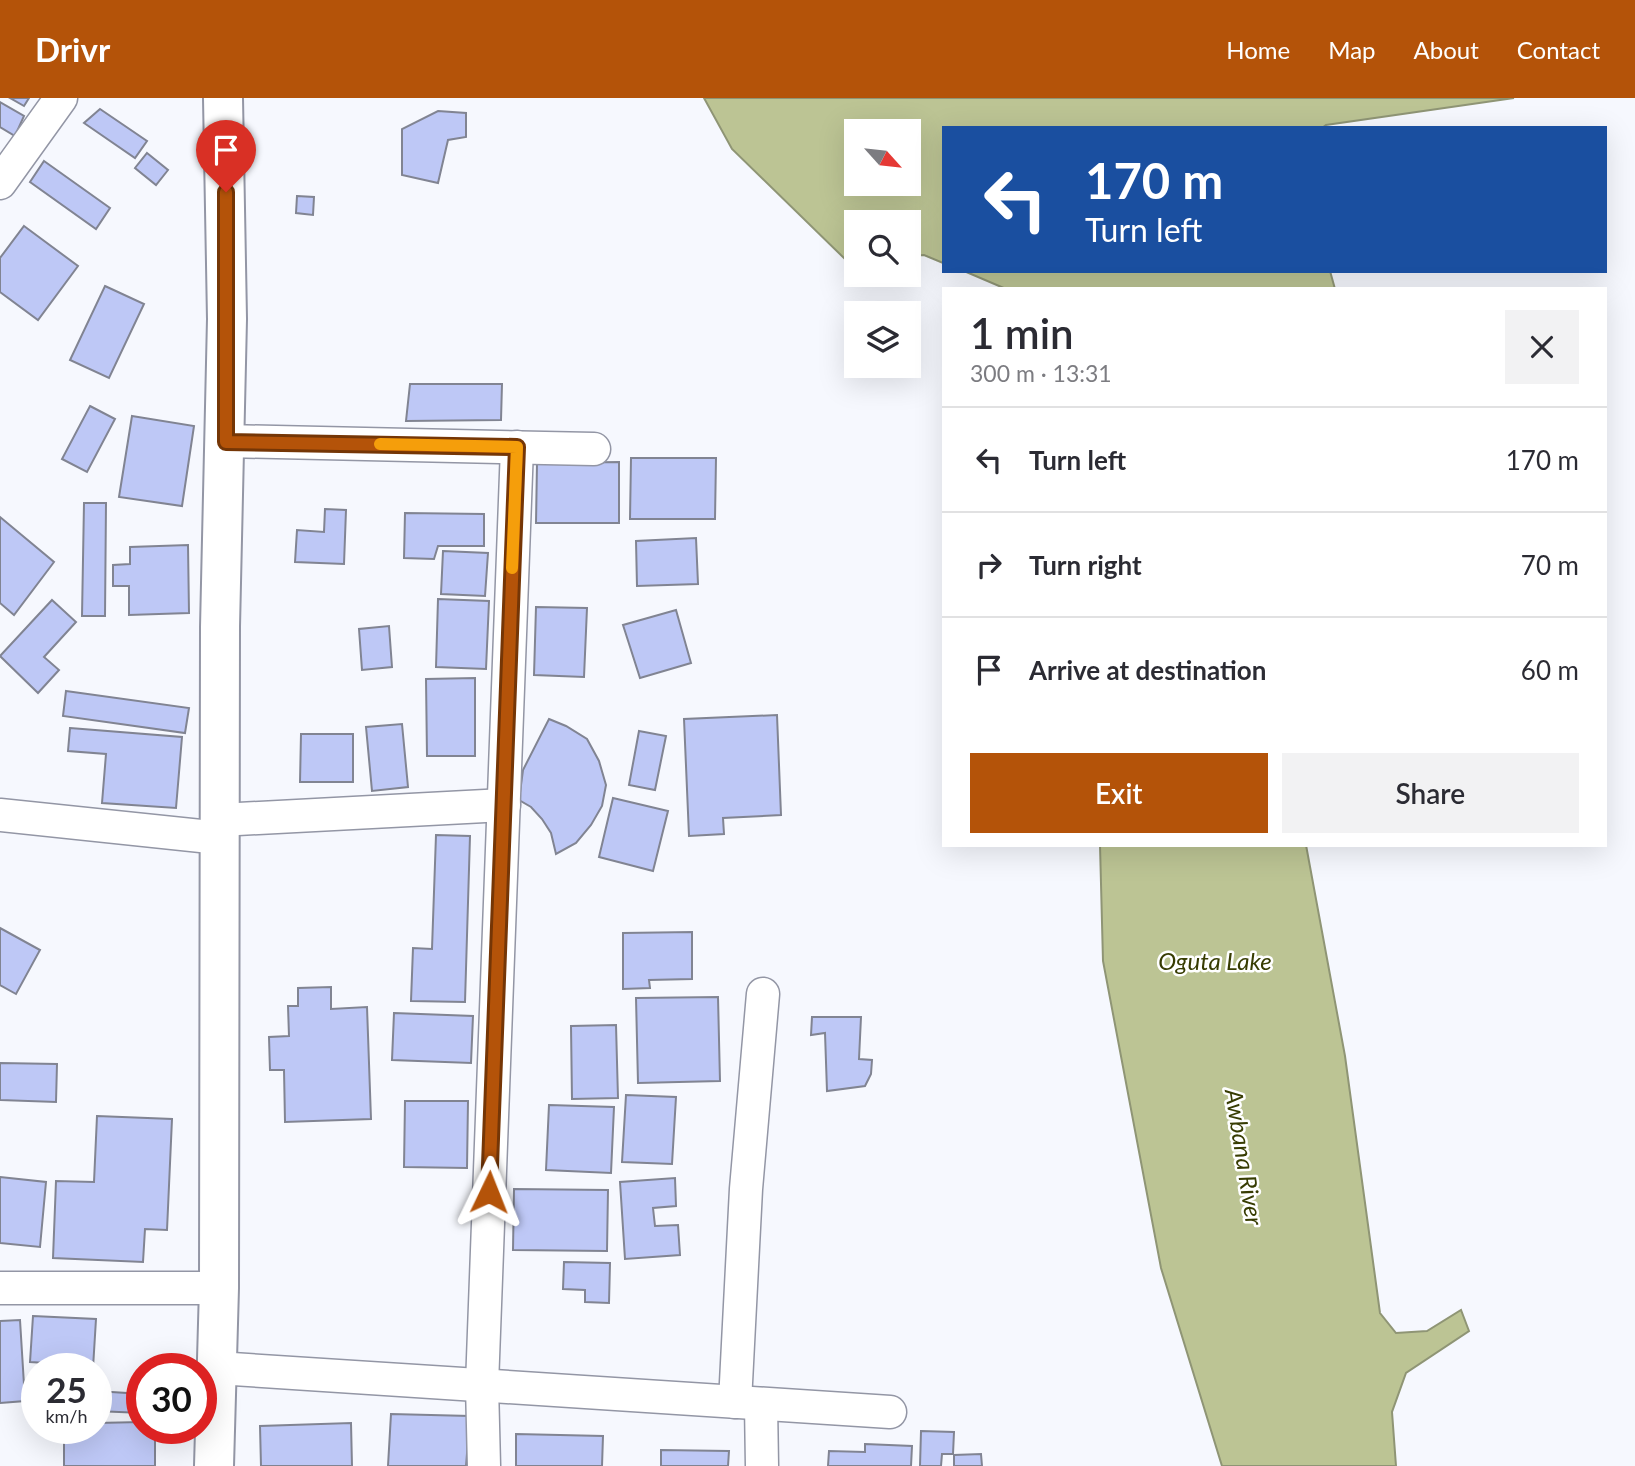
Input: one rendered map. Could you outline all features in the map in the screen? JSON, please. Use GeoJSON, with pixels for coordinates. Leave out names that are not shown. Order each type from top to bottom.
{"type":"FeatureCollection","features":[{"type":"Feature","properties":{"kind":"street"},"geometry":{"type":"LineString","coordinates":[[0,183],[61,98]]}},
{"type":"Feature","properties":{"kind":"street"},"geometry":{"type":"LineString","coordinates":[[217,1353],[219,1288],[220,627],[226,442],[227,236],[223,98]]}},
{"type":"Feature","properties":{"kind":"street"},"geometry":{"type":"LineString","coordinates":[[226,442],[594,449]]}},
{"type":"Feature","properties":{"kind":"street"},"geometry":{"type":"LineString","coordinates":[[484,1466],[482,1385],[517,447]]}},
{"type":"Feature","properties":{"kind":"street"},"geometry":{"type":"LineString","coordinates":[[0,815],[220,829],[504,805]]}},
{"type":"Feature","properties":{"kind":"street"},"geometry":{"type":"LineString","coordinates":[[762,1466],[748,1403],[746,1189],[763,994]]}},
{"type":"Feature","properties":{"kind":"street"},"geometry":{"type":"LineString","coordinates":[[0,1288],[219,1288]]}},
{"type":"Feature","properties":{"kind":"street"},"geometry":{"type":"LineString","coordinates":[[217,1368],[890,1412]]}},
{"type":"Feature","properties":{"kind":"street"},"geometry":{"type":"LineString","coordinates":[[214,1444],[214,1466]]}},
{"type":"Feature","properties":{"kind":"water"},"geometry":{"type":"Polygon","coordinates":[[[704,98],[1514,98],[1325,126],[942,126],[942,263],[921,255],[921,210],[844,210],[844,258],[732,149],[704,98]]]}},
{"type":"Feature","properties":{"kind":"water"},"geometry":{"type":"Polygon","coordinates":[[[969,273],[1331,273],[1334,287],[1001,287],[969,273]]]}},
{"type":"Feature","properties":{"kind":"water","name":"Oguta Lake"},"geometry":{"type":"Polygon","coordinates":[[[1100,847],[1306,847],[1345,1056],[1380,1313],[1396,1333],[1427,1331],[1461,1310],[1469,1331],[1406,1373],[1392,1412],[1396,1466],[1222,1466],[1161,1268],[1103,961],[1100,847]]]}},
{"type":"Feature","properties":{"kind":"building"},"geometry":{"type":"Polygon","coordinates":[[[10,98],[29,98],[24,106],[10,98]]]}},
{"type":"Feature","properties":{"kind":"building"},"geometry":{"type":"Polygon","coordinates":[[[0,102],[24,116],[15,136],[0,127],[0,102]]]}},
{"type":"Feature","properties":{"kind":"building"},"geometry":{"type":"Polygon","coordinates":[[[100,109],[147,141],[135,158],[84,123],[100,109]]]}},
{"type":"Feature","properties":{"kind":"building"},"geometry":{"type":"Polygon","coordinates":[[[438,111],[466,113],[466,137],[448,140],[438,183],[402,175],[402,129],[438,111]]]}},
{"type":"Feature","properties":{"kind":"building"},"geometry":{"type":"Polygon","coordinates":[[[147,153],[168,170],[156,185],[135,168],[147,153]]]}},
{"type":"Feature","properties":{"kind":"building"},"geometry":{"type":"Polygon","coordinates":[[[44,161],[110,208],[96,229],[30,182],[44,161]]]}},
{"type":"Feature","properties":{"kind":"building"},"geometry":{"type":"Polygon","coordinates":[[[297,196],[314,197],[313,215],[296,213],[297,196]]]}},
{"type":"Feature","properties":{"kind":"building"},"geometry":{"type":"Polygon","coordinates":[[[24,226],[78,266],[38,320],[0,292],[0,258],[24,226]]]}},
{"type":"Feature","properties":{"kind":"building"},"geometry":{"type":"Polygon","coordinates":[[[105,286],[144,304],[109,378],[70,360],[105,286]]]}},
{"type":"Feature","properties":{"kind":"building"},"geometry":{"type":"Polygon","coordinates":[[[410,384],[502,384],[501,420],[406,421],[410,384]]]}},
{"type":"Feature","properties":{"kind":"building"},"geometry":{"type":"Polygon","coordinates":[[[90,406],[115,419],[87,472],[62,459],[90,406]]]}},
{"type":"Feature","properties":{"kind":"building"},"geometry":{"type":"Polygon","coordinates":[[[132,416],[194,426],[182,506],[119,497],[132,416]]]}},
{"type":"Feature","properties":{"kind":"building"},"geometry":{"type":"Polygon","coordinates":[[[631,458],[716,458],[715,519],[630,519],[631,458]]]}},
{"type":"Feature","properties":{"kind":"building"},"geometry":{"type":"Polygon","coordinates":[[[619,462],[619,523],[536,523],[537,463],[619,462]]]}},
{"type":"Feature","properties":{"kind":"building"},"geometry":{"type":"Polygon","coordinates":[[[84,503],[106,503],[105,616],[82,616],[84,503]]]}},
{"type":"Feature","properties":{"kind":"building"},"geometry":{"type":"Polygon","coordinates":[[[325,509],[346,510],[344,564],[295,562],[297,530],[324,532],[325,509]]]}},
{"type":"Feature","properties":{"kind":"building"},"geometry":{"type":"Polygon","coordinates":[[[405,513],[484,514],[484,546],[438,546],[434,559],[404,558],[405,513]]]}},
{"type":"Feature","properties":{"kind":"building"},"geometry":{"type":"Polygon","coordinates":[[[0,517],[54,562],[14,615],[0,603],[0,517]]]}},
{"type":"Feature","properties":{"kind":"building"},"geometry":{"type":"Polygon","coordinates":[[[696,538],[698,584],[637,586],[636,541],[696,538]]]}},
{"type":"Feature","properties":{"kind":"building"},"geometry":{"type":"Polygon","coordinates":[[[188,545],[189,613],[129,615],[129,586],[113,586],[113,565],[130,564],[130,547],[188,545]]]}},
{"type":"Feature","properties":{"kind":"building"},"geometry":{"type":"Polygon","coordinates":[[[443,551],[488,553],[485,596],[441,594],[443,551]]]}},
{"type":"Feature","properties":{"kind":"building"},"geometry":{"type":"Polygon","coordinates":[[[438,599],[489,601],[486,669],[436,667],[438,599]]]}},
{"type":"Feature","properties":{"kind":"building"},"geometry":{"type":"Polygon","coordinates":[[[52,600],[76,622],[44,657],[59,670],[38,693],[0,656],[52,600]]]}},
{"type":"Feature","properties":{"kind":"building"},"geometry":{"type":"Polygon","coordinates":[[[536,607],[587,608],[584,677],[534,675],[536,607]]]}},
{"type":"Feature","properties":{"kind":"building"},"geometry":{"type":"Polygon","coordinates":[[[676,610],[691,663],[640,678],[623,625],[676,610]]]}},
{"type":"Feature","properties":{"kind":"building"},"geometry":{"type":"Polygon","coordinates":[[[389,626],[392,667],[362,670],[359,629],[389,626]]]}},
{"type":"Feature","properties":{"kind":"building"},"geometry":{"type":"Polygon","coordinates":[[[475,678],[475,756],[427,756],[426,679],[475,678]]]}},
{"type":"Feature","properties":{"kind":"building"},"geometry":{"type":"Polygon","coordinates":[[[66,691],[189,708],[185,733],[63,716],[66,691]]]}},
{"type":"Feature","properties":{"kind":"building"},"geometry":{"type":"Polygon","coordinates":[[[777,715],[781,815],[723,818],[724,834],[689,836],[684,719],[777,715]]]}},
{"type":"Feature","properties":{"kind":"building"},"geometry":{"type":"Polygon","coordinates":[[[549,719],[587,739],[599,761],[606,785],[602,806],[591,825],[576,843],[556,854],[551,833],[542,819],[531,807],[519,800],[523,770],[549,719]]]}},
{"type":"Feature","properties":{"kind":"building"},"geometry":{"type":"Polygon","coordinates":[[[402,724],[408,787],[372,791],[366,727],[402,724]]]}},
{"type":"Feature","properties":{"kind":"building"},"geometry":{"type":"Polygon","coordinates":[[[70,728],[182,737],[176,808],[102,803],[106,754],[68,751],[70,728]]]}},
{"type":"Feature","properties":{"kind":"building"},"geometry":{"type":"Polygon","coordinates":[[[639,731],[666,736],[655,790],[629,785],[639,731]]]}},
{"type":"Feature","properties":{"kind":"building"},"geometry":{"type":"Polygon","coordinates":[[[301,734],[353,734],[353,782],[300,782],[301,734]]]}},
{"type":"Feature","properties":{"kind":"building"},"geometry":{"type":"Polygon","coordinates":[[[613,798],[668,811],[653,871],[599,857],[613,798]]]}},
{"type":"Feature","properties":{"kind":"building"},"geometry":{"type":"Polygon","coordinates":[[[436,835],[470,836],[465,1002],[411,1001],[413,948],[432,949],[436,835]]]}},
{"type":"Feature","properties":{"kind":"building"},"geometry":{"type":"Polygon","coordinates":[[[0,928],[40,950],[16,994],[0,985],[0,928]]]}},
{"type":"Feature","properties":{"kind":"building"},"geometry":{"type":"Polygon","coordinates":[[[692,932],[692,979],[649,980],[650,988],[623,989],[623,933],[692,932]]]}},
{"type":"Feature","properties":{"kind":"building"},"geometry":{"type":"Polygon","coordinates":[[[331,987],[331,1009],[367,1007],[371,1119],[285,1122],[284,1070],[270,1070],[269,1037],[289,1036],[288,1006],[298,1006],[298,988],[331,987]]]}},
{"type":"Feature","properties":{"kind":"building"},"geometry":{"type":"Polygon","coordinates":[[[718,997],[720,1081],[638,1083],[636,998],[718,997]]]}},
{"type":"Feature","properties":{"kind":"building"},"geometry":{"type":"Polygon","coordinates":[[[394,1013],[473,1016],[471,1063],[392,1060],[394,1013]]]}},
{"type":"Feature","properties":{"kind":"building"},"geometry":{"type":"Polygon","coordinates":[[[812,1017],[861,1017],[859,1059],[872,1060],[871,1074],[865,1086],[827,1091],[825,1033],[811,1035],[812,1017]]]}},
{"type":"Feature","properties":{"kind":"building"},"geometry":{"type":"Polygon","coordinates":[[[616,1025],[618,1098],[572,1099],[571,1026],[616,1025]]]}},
{"type":"Feature","properties":{"kind":"building"},"geometry":{"type":"Polygon","coordinates":[[[0,1063],[57,1064],[56,1102],[0,1100],[0,1063]]]}},
{"type":"Feature","properties":{"kind":"building"},"geometry":{"type":"Polygon","coordinates":[[[626,1095],[676,1097],[672,1164],[622,1162],[626,1095]]]}},
{"type":"Feature","properties":{"kind":"building"},"geometry":{"type":"Polygon","coordinates":[[[405,1101],[468,1101],[467,1168],[404,1167],[405,1101]]]}},
{"type":"Feature","properties":{"kind":"building"},"geometry":{"type":"Polygon","coordinates":[[[549,1105],[614,1107],[611,1173],[546,1170],[549,1105]]]}},
{"type":"Feature","properties":{"kind":"building"},"geometry":{"type":"Polygon","coordinates":[[[97,1116],[172,1119],[167,1230],[145,1229],[143,1262],[53,1258],[56,1181],[94,1182],[97,1116]]]}},
{"type":"Feature","properties":{"kind":"building"},"geometry":{"type":"Polygon","coordinates":[[[0,1177],[46,1182],[40,1247],[0,1243],[0,1177]]]}},
{"type":"Feature","properties":{"kind":"building"},"geometry":{"type":"Polygon","coordinates":[[[675,1178],[676,1206],[653,1208],[655,1226],[678,1225],[680,1255],[625,1259],[620,1182],[675,1178]]]}},
{"type":"Feature","properties":{"kind":"building"},"geometry":{"type":"Polygon","coordinates":[[[514,1189],[608,1190],[607,1251],[513,1250],[514,1189]]]}},
{"type":"Feature","properties":{"kind":"building"},"geometry":{"type":"Polygon","coordinates":[[[564,1262],[610,1263],[609,1303],[585,1302],[585,1290],[563,1289],[564,1262]]]}},
{"type":"Feature","properties":{"kind":"building"},"geometry":{"type":"Polygon","coordinates":[[[33,1316],[96,1319],[94,1353],[31,1353],[33,1316]]]}},
{"type":"Feature","properties":{"kind":"building"},"geometry":{"type":"Polygon","coordinates":[[[20,1320],[21,1401],[0,1403],[0,1321],[20,1320]]]}},
{"type":"Feature","properties":{"kind":"building"},"geometry":{"type":"Polygon","coordinates":[[[112,1392],[126,1393],[126,1412],[112,1412],[112,1392]]]}},
{"type":"Feature","properties":{"kind":"building"},"geometry":{"type":"Polygon","coordinates":[[[391,1414],[470,1416],[466,1466],[388,1466],[391,1414]]]}},
{"type":"Feature","properties":{"kind":"building"},"geometry":{"type":"Polygon","coordinates":[[[126,1422],[126,1444],[155,1444],[155,1466],[64,1466],[64,1444],[112,1444],[112,1423],[126,1422]]]}},
{"type":"Feature","properties":{"kind":"building"},"geometry":{"type":"Polygon","coordinates":[[[351,1423],[352,1466],[261,1466],[260,1426],[351,1423]]]}},
{"type":"Feature","properties":{"kind":"building"},"geometry":{"type":"Polygon","coordinates":[[[921,1431],[954,1432],[953,1454],[942,1454],[941,1466],[920,1466],[921,1431]]]}},
{"type":"Feature","properties":{"kind":"building"},"geometry":{"type":"Polygon","coordinates":[[[516,1434],[603,1436],[602,1466],[516,1466],[516,1434]]]}},
{"type":"Feature","properties":{"kind":"building"},"geometry":{"type":"Polygon","coordinates":[[[865,1444],[912,1446],[911,1466],[828,1466],[829,1451],[865,1452],[865,1444]]]}},
{"type":"Feature","properties":{"kind":"building"},"geometry":{"type":"Polygon","coordinates":[[[661,1450],[729,1451],[728,1466],[661,1466],[661,1450]]]}},
{"type":"Feature","properties":{"kind":"building"},"geometry":{"type":"Polygon","coordinates":[[[981,1454],[982,1466],[954,1466],[954,1455],[981,1454]]]}},
{"type":"Feature","properties":{"kind":"slow traffic"},"geometry":{"type":"LineString","coordinates":[[380,444],[517,447],[512,568]]}},
{"type":"Feature","properties":{"kind":"route"},"geometry":{"type":"LineString","coordinates":[[226,192],[226,442],[517,447],[489,1192]]}},
{"type":"Feature","properties":{"kind":"water label","name":"Awbana River"},"geometry":{"type":"Point","coordinates":[1245,1157]}}]}
